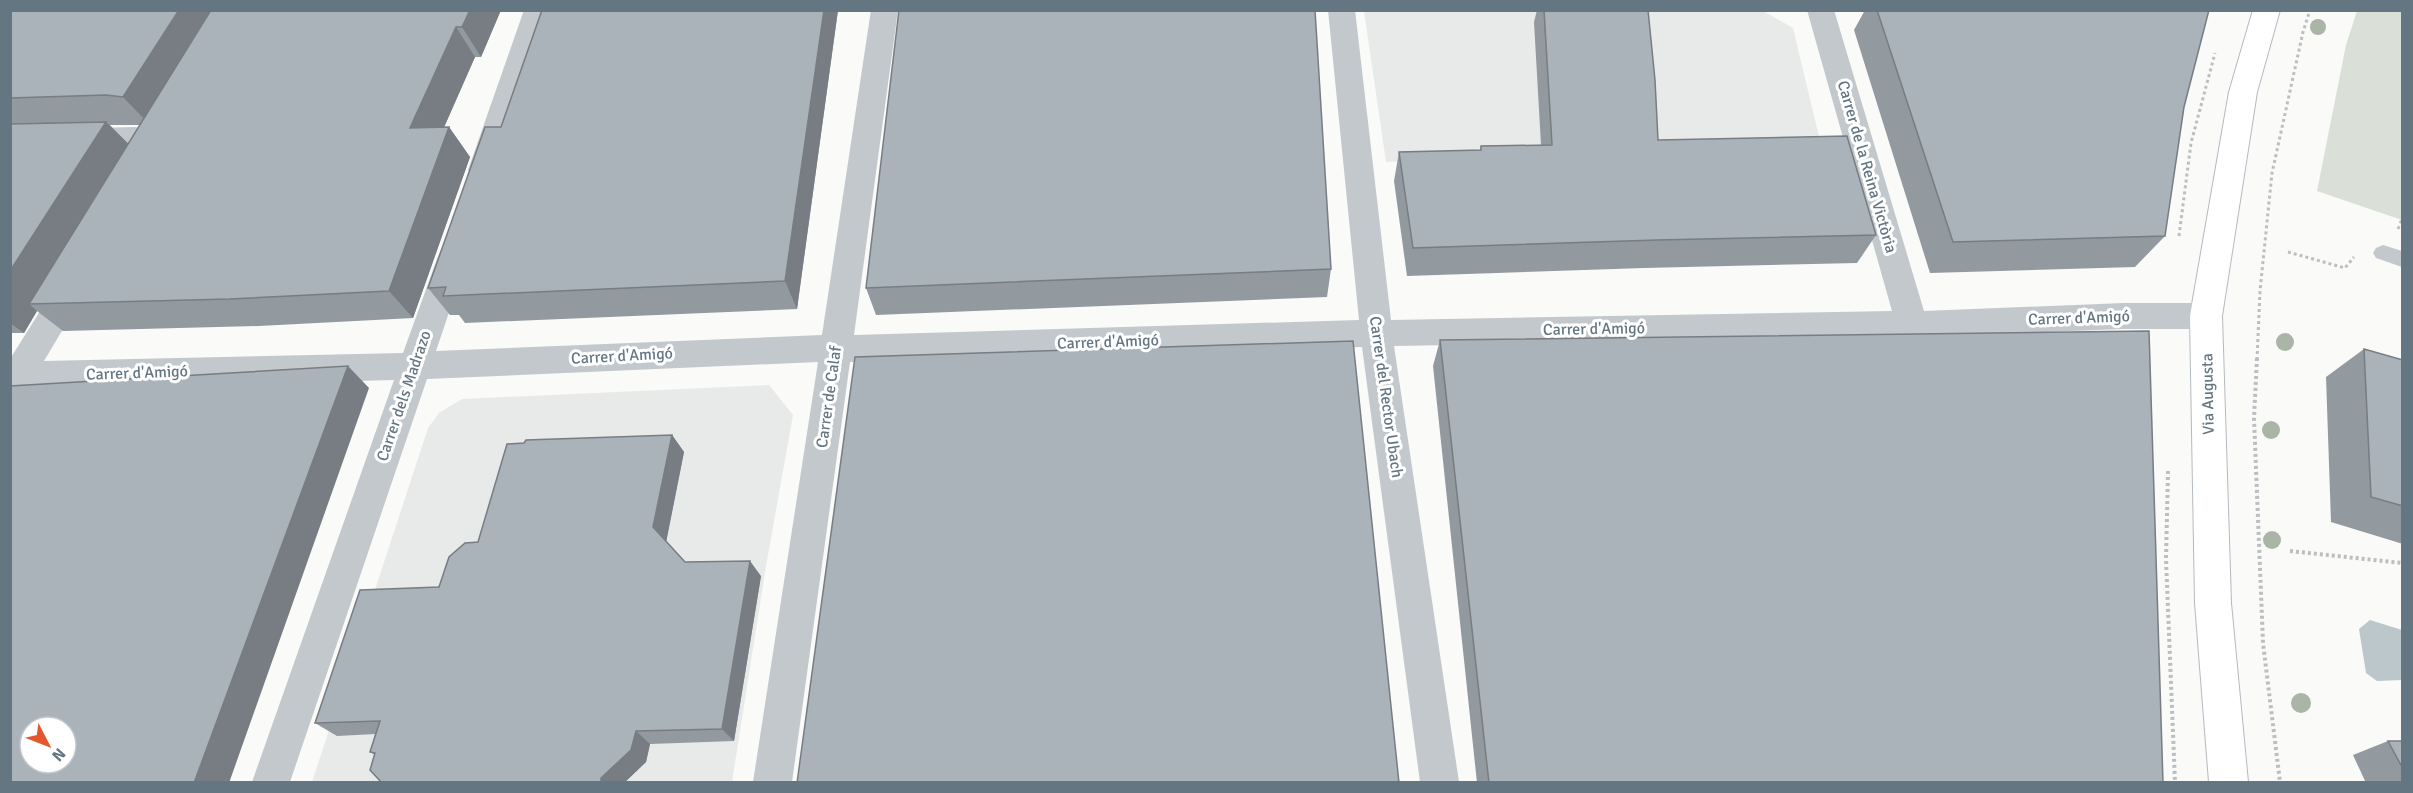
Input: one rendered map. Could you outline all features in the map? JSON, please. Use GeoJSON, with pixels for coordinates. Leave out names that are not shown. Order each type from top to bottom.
{"type":"FeatureCollection","features":[{"type":"Feature","properties":{"kind":"main road","name":"Via Augusta"},"geometry":{"type":"LineString","coordinates":[[2228,783],[2213,603],[2206,316],[2243,92],[2266,10]]}},
{"type":"Feature","properties":{"kind":"street"},"geometry":{"type":"LineString","coordinates":[[476,190],[538,10]]}},
{"type":"Feature","properties":{"kind":"street","name":"Carrer de Calaf"},"geometry":{"type":"LineString","coordinates":[[772,783],[885,10]]}},
{"type":"Feature","properties":{"kind":"street","name":"Carrer del Rector Ubach"},"geometry":{"type":"LineString","coordinates":[[1341,10],[1372,301],[1440,783]]}},
{"type":"Feature","properties":{"kind":"street","name":"Carrer de la Reina Victòria"},"geometry":{"type":"LineString","coordinates":[[1820,10],[1911,324]]}},
{"type":"Feature","properties":{"kind":"street"},"geometry":{"type":"LineString","coordinates":[[10,141],[135,138],[167,131],[143,170]]}},
{"type":"Feature","properties":{"kind":"street","name":"Carrer dels Madrazo"},"geometry":{"type":"LineString","coordinates":[[271,783],[460,235]]}},
{"type":"Feature","properties":{"kind":"street"},"geometry":{"type":"LineString","coordinates":[[13,380],[89,258]]}},
{"type":"Feature","properties":{"kind":"street","name":"Carrer d'Amigó"},"geometry":{"type":"LineString","coordinates":[[13,380],[415,366],[837,347],[906,349],[1378,333],[1911,324],[2124,316],[2206,316]]}},
{"type":"Feature","properties":{"kind":"lane"},"geometry":{"type":"LineString","coordinates":[[2383,253],[2403,259]]}},
{"type":"Feature","properties":{"kind":"path"},"geometry":{"type":"LineString","coordinates":[[2280,783],[2263,643],[2254,418],[2260,291],[2272,173],[2302,32],[2310,10]]}},
{"type":"Feature","properties":{"kind":"path"},"geometry":{"type":"LineString","coordinates":[[2288,252],[2332,266]]}},
{"type":"Feature","properties":{"kind":"path"},"geometry":{"type":"LineString","coordinates":[[2168,465],[2166,559],[2175,783]]}},
{"type":"Feature","properties":{"kind":"path"},"geometry":{"type":"LineString","coordinates":[[2290,551],[2403,562]]}},
{"type":"Feature","properties":{"kind":"shaded area"},"geometry":{"type":"Polygon","coordinates":[[[1364,11],[1763,11],[1793,28],[1820,141],[1386,162],[1364,11]]]}},
{"type":"Feature","properties":{"kind":"shaded area"},"geometry":{"type":"Polygon","coordinates":[[[2357,11],[2402,11],[2402,220],[2317,191],[2346,45],[2357,11]]]}},
{"type":"Feature","properties":{"kind":"shaded area"},"geometry":{"type":"Polygon","coordinates":[[[769,385],[793,415],[766,566],[732,782],[312,782],[428,428],[439,413],[462,399],[769,385]]]}},
{"type":"Feature","properties":{"kind":"shaded area"},"geometry":{"type":"Polygon","coordinates":[[[2370,620],[2402,630],[2402,680],[2377,681],[2366,673],[2359,629],[2370,620]]]}},
{"type":"Feature","properties":{"kind":"building"},"geometry":{"type":"Polygon","coordinates":[[[10,10],[179,10],[123,97],[106,95],[10,98],[10,10]]]}},
{"type":"Feature","properties":{"kind":"building"},"geometry":{"type":"Polygon","coordinates":[[[211,10],[470,10],[462,27],[456,27],[410,128],[449,127],[389,291],[230,299],[29,304],[211,10]]]}},
{"type":"Feature","properties":{"kind":"building"},"geometry":{"type":"Polygon","coordinates":[[[542,10],[824,10],[785,281],[443,296],[446,287],[428,288],[485,127],[501,127],[542,10]]]}},
{"type":"Feature","properties":{"kind":"building"},"geometry":{"type":"Polygon","coordinates":[[[899,10],[1315,10],[1331,269],[866,288],[899,10]]]}},
{"type":"Feature","properties":{"kind":"building"},"geometry":{"type":"Polygon","coordinates":[[[1544,10],[1648,10],[1658,140],[1847,136],[1876,235],[1413,248],[1399,152],[1481,150],[1481,146],[1552,145],[1544,10]]]}},
{"type":"Feature","properties":{"kind":"building"},"geometry":{"type":"Polygon","coordinates":[[[1877,10],[2209,10],[2184,107],[2165,236],[1953,242],[1877,10]]]}},
{"type":"Feature","properties":{"kind":"building"},"geometry":{"type":"Polygon","coordinates":[[[106,122],[10,271],[10,124],[106,122]]]}},
{"type":"Feature","properties":{"kind":"building"},"geometry":{"type":"Polygon","coordinates":[[[2149,331],[2163,783],[1489,783],[1440,340],[2149,331]]]}},
{"type":"Feature","properties":{"kind":"building"},"geometry":{"type":"Polygon","coordinates":[[[1353,341],[1399,783],[797,783],[855,357],[1353,341]]]}},
{"type":"Feature","properties":{"kind":"building"},"geometry":{"type":"Polygon","coordinates":[[[2364,349],[2403,360],[2403,506],[2371,497],[2364,349]]]}},
{"type":"Feature","properties":{"kind":"building"},"geometry":{"type":"Polygon","coordinates":[[[348,366],[194,783],[10,783],[10,386],[348,366]]]}},
{"type":"Feature","properties":{"kind":"building"},"geometry":{"type":"Polygon","coordinates":[[[672,435],[653,527],[685,562],[750,561],[722,729],[636,731],[631,750],[601,778],[601,783],[382,783],[370,770],[375,753],[370,752],[380,721],[315,723],[360,590],[439,587],[449,557],[465,543],[478,542],[507,444],[524,443],[526,440],[672,435]]]}},
{"type":"Feature","properties":{"kind":"building"},"geometry":{"type":"Polygon","coordinates":[[[2388,741],[2403,741],[2403,769],[2388,741]]]}}]}
